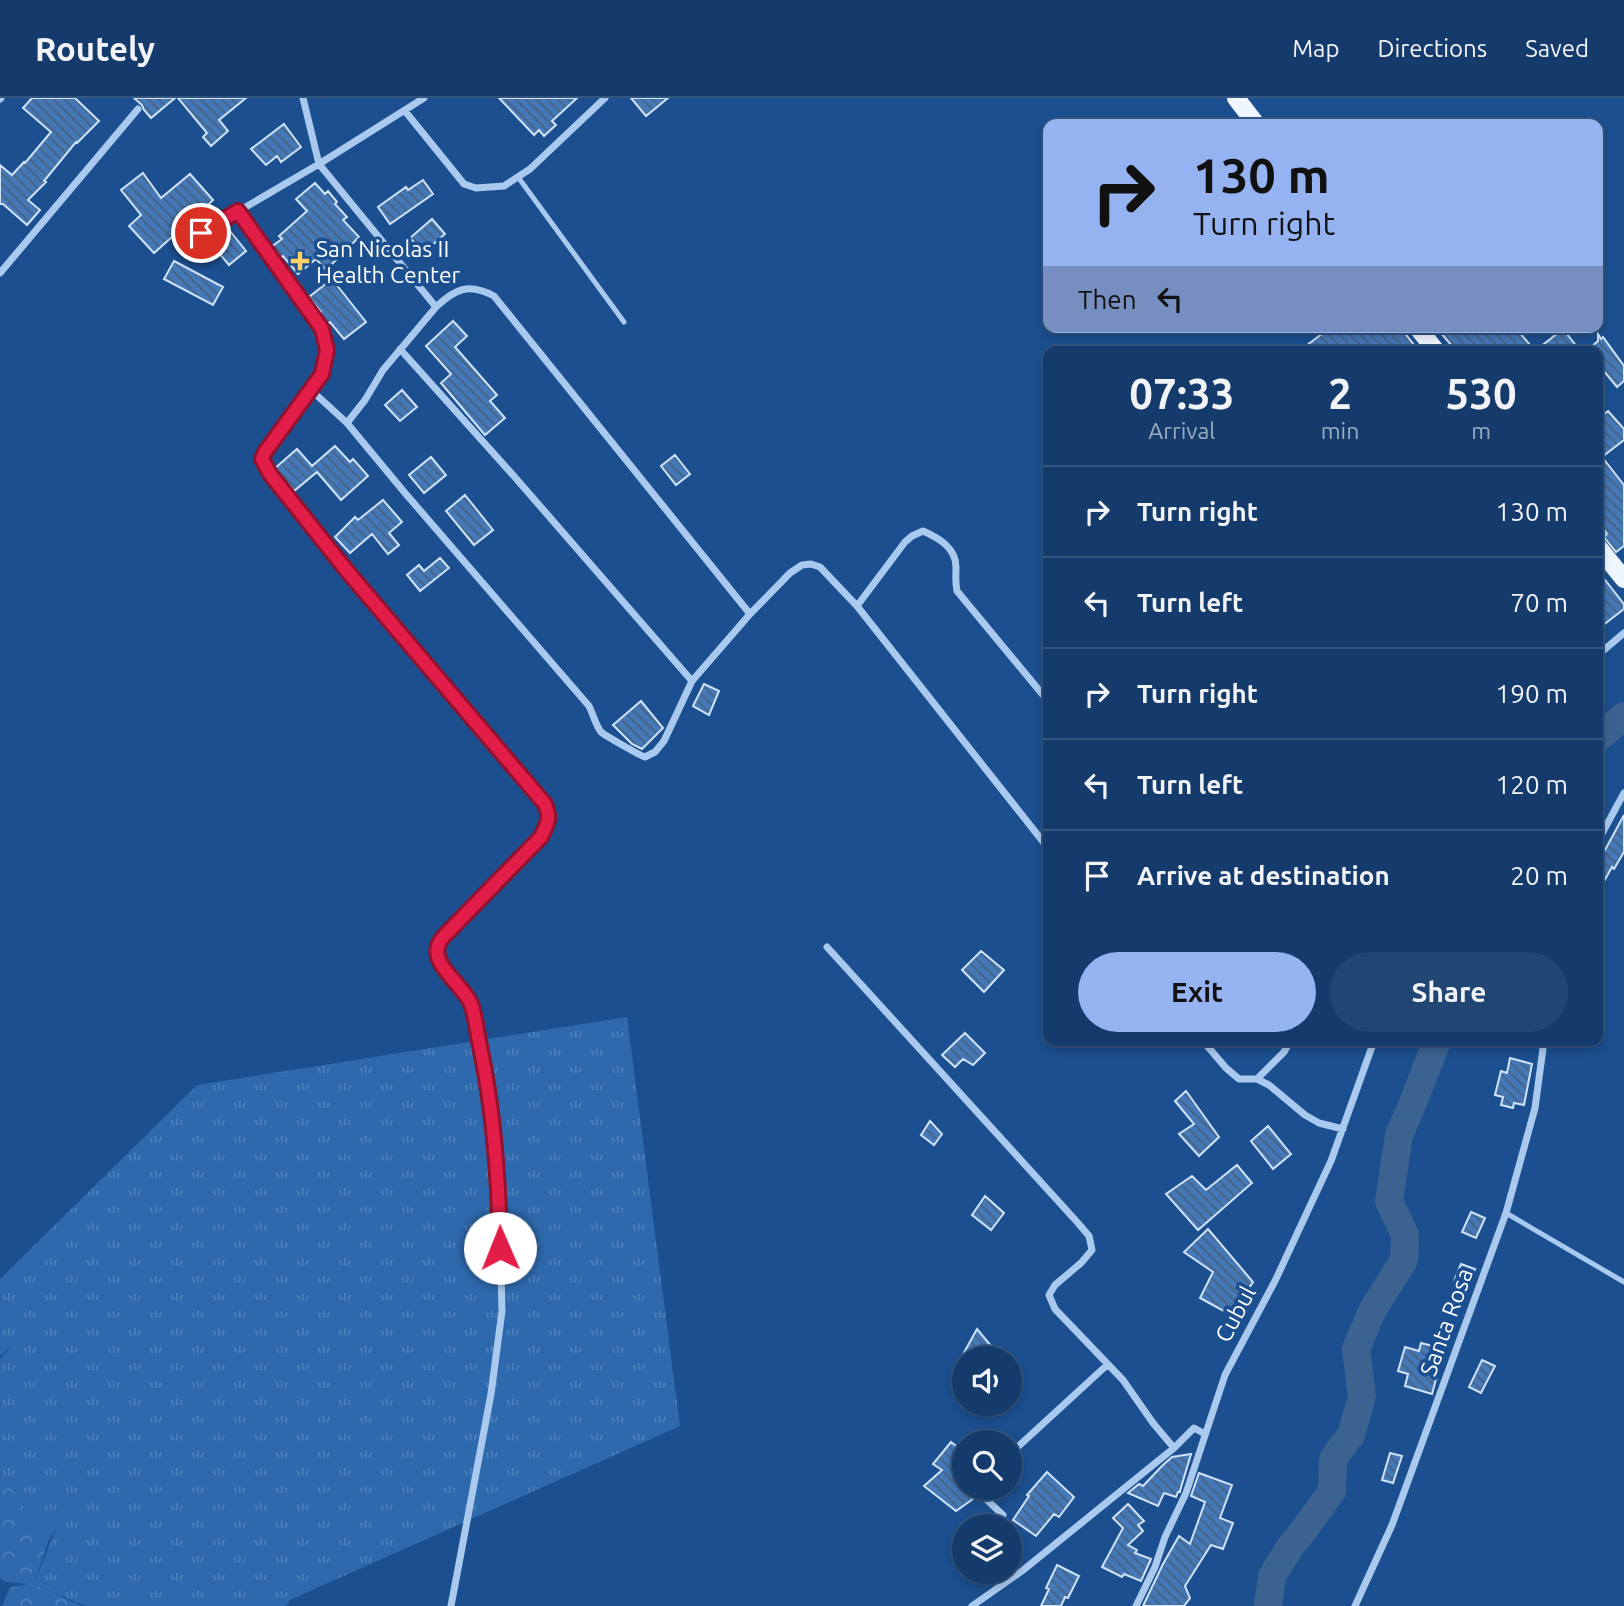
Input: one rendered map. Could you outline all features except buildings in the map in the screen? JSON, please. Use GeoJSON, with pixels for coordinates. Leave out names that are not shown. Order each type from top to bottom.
{"type":"FeatureCollection","features":[{"type":"Feature","properties":{"kind":"main road"},"geometry":{"type":"LineString","coordinates":[[1236,98],[1252,119]]}},
{"type":"Feature","properties":{"kind":"main road"},"geometry":{"type":"LineString","coordinates":[[1603,553],[1624,579]]}},
{"type":"Feature","properties":{"kind":"street"},"geometry":{"type":"LineString","coordinates":[[303,98],[319,164],[436,307]]}},
{"type":"Feature","properties":{"kind":"street"},"geometry":{"type":"LineString","coordinates":[[181,245],[319,164],[424,98]]}},
{"type":"Feature","properties":{"kind":"street"},"geometry":{"type":"LineString","coordinates":[[405,111],[464,184],[476,188],[505,186],[530,169],[605,98]]}},
{"type":"Feature","properties":{"kind":"street"},"geometry":{"type":"LineString","coordinates":[[0,273],[138,109]]}},
{"type":"Feature","properties":{"kind":"street"},"geometry":{"type":"LineString","coordinates":[[238,211],[322,329],[327,350],[322,374],[262,459],[270,474],[347,571],[545,804],[549,814],[541,837],[451,929],[437,947],[444,969],[464,992],[471,1005],[486,1071],[499,1196],[502,1311],[491,1394],[451,1606]]}},
{"type":"Feature","properties":{"kind":"street"},"geometry":{"type":"LineString","coordinates":[[347,424],[383,370],[436,307],[459,290],[481,289],[495,296],[750,614]]}},
{"type":"Feature","properties":{"kind":"street"},"geometry":{"type":"LineString","coordinates":[[400,349],[692,681]]}},
{"type":"Feature","properties":{"kind":"street"},"geometry":{"type":"LineString","coordinates":[[311,390],[347,424],[589,706],[601,732],[624,744],[637,755],[645,757],[655,752],[664,741],[692,681],[750,614],[790,572],[802,565],[811,564],[820,567],[857,606],[1043,841]]}},
{"type":"Feature","properties":{"kind":"street"},"geometry":{"type":"LineString","coordinates":[[857,606],[905,542],[923,531],[937,537],[952,552],[956,565],[957,591],[1043,695]]}},
{"type":"Feature","properties":{"kind":"street"},"geometry":{"type":"LineString","coordinates":[[1603,651],[1624,633]]}},
{"type":"Feature","properties":{"kind":"street"},"geometry":{"type":"LineString","coordinates":[[1603,832],[1624,793]]}},
{"type":"Feature","properties":{"kind":"street"},"geometry":{"type":"LineString","coordinates":[[827,947],[1089,1236],[1092,1250],[1055,1285],[1049,1295],[1055,1310],[1123,1380],[1174,1448]]}},
{"type":"Feature","properties":{"kind":"street"},"geometry":{"type":"LineString","coordinates":[[1207,1046],[1239,1079],[1257,1079],[1282,1094],[1319,1123],[1343,1129]]}},
{"type":"Feature","properties":{"kind":"street"},"geometry":{"type":"LineString","coordinates":[[1257,1079],[1287,1046]]}},
{"type":"Feature","properties":{"kind":"street","name":"Cubul"},"geometry":{"type":"LineString","coordinates":[[1136,1606],[1186,1493],[1225,1375],[1275,1281],[1331,1161],[1372,1046]]}},
{"type":"Feature","properties":{"kind":"street","name":"Santa Rosa"},"geometry":{"type":"LineString","coordinates":[[1354,1606],[1392,1525],[1506,1213],[1535,1108],[1543,1046]]}},
{"type":"Feature","properties":{"kind":"street"},"geometry":{"type":"LineString","coordinates":[[1022,1443],[1107,1365]]}},
{"type":"Feature","properties":{"kind":"street"},"geometry":{"type":"LineString","coordinates":[[972,1606],[1022,1571],[1174,1448],[1194,1428],[1205,1434]]}},
{"type":"Feature","properties":{"kind":"street"},"geometry":{"type":"LineString","coordinates":[[988,1500],[1002,1514]]}},
{"type":"Feature","properties":{"kind":"lane"},"geometry":{"type":"LineString","coordinates":[[518,177],[624,322]]}},
{"type":"Feature","properties":{"kind":"lane"},"geometry":{"type":"LineString","coordinates":[[1506,1213],[1624,1282]]}},
{"type":"Feature","properties":{"kind":"green space"},"geometry":{"type":"Polygon","coordinates":[[[627,1017],[680,1426],[290,1600],[286,1606],[85,1606],[34,1584],[56,1528],[48,1542],[0,1472],[0,1359],[12,1345],[0,1356],[0,1279],[197,1085],[627,1017]]]}},
{"type":"Feature","properties":{"kind":"green space"},"geometry":{"type":"Polygon","coordinates":[[[0,1472],[48,1542],[34,1584],[82,1606],[2,1606],[10,1587],[29,1584],[5,1582],[0,1578],[0,1472]]]}},
{"type":"Feature","properties":{"kind":"waterway"},"geometry":{"type":"LineString","coordinates":[[1603,734],[1624,716]]}},
{"type":"Feature","properties":{"kind":"waterway"},"geometry":{"type":"LineString","coordinates":[[1268,1606],[1272,1576],[1332,1491],[1333,1459],[1351,1435],[1362,1396],[1356,1349],[1372,1311],[1404,1260],[1405,1235],[1389,1201],[1399,1135],[1435,1046]]}},
{"type":"Feature","properties":{"kind":"place","name":"San Nicolas II Health Center"},"geometry":{"type":"Point","coordinates":[300,261]}},
{"type":"Feature","properties":{"kind":"route"},"geometry":{"type":"LineString","coordinates":[[201,233],[238,211],[322,329],[327,350],[322,374],[265,452],[262,459],[270,474],[347,571],[545,804],[549,814],[541,837],[451,929],[437,947],[444,969],[464,992],[471,1005],[486,1071],[498,1170],[500,1248]]}}]}
